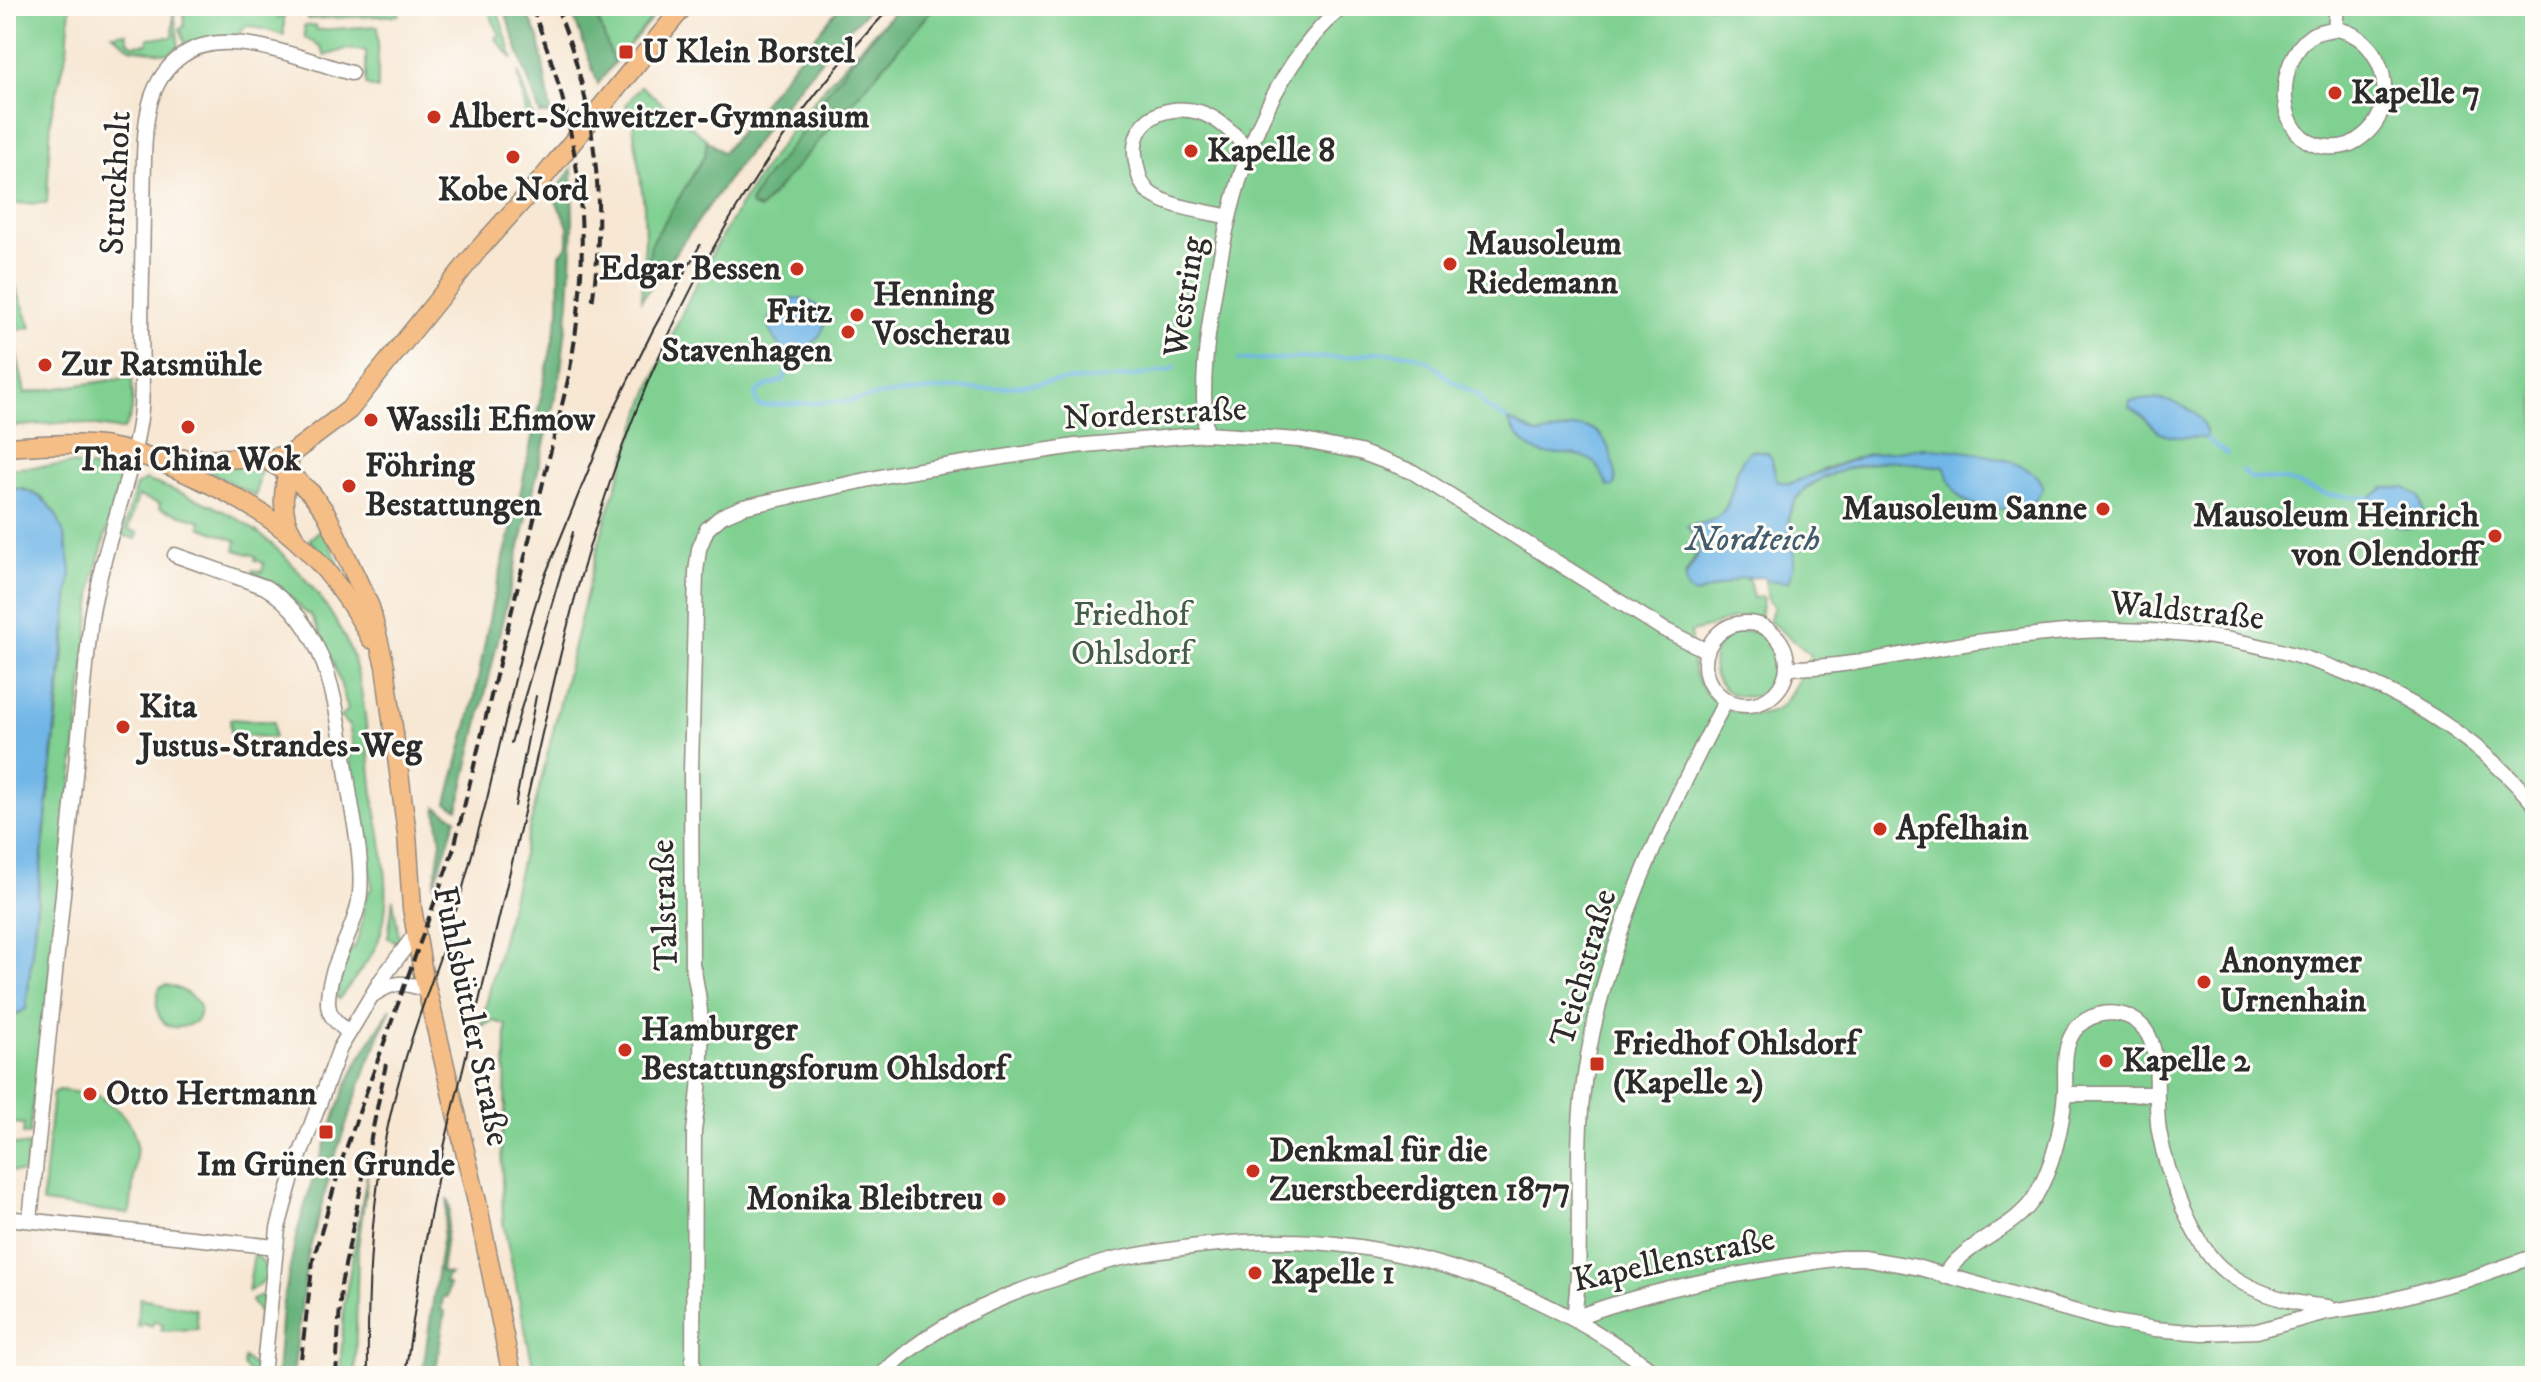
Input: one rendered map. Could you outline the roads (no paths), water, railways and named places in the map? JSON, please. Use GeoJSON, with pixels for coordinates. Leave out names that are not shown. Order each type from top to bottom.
{"type":"FeatureCollection","features":[{"type":"Feature","properties":{"kind":"main road"},"geometry":{"type":"LineString","coordinates":[[295,538],[285,518],[290,462],[349,410],[478,250],[543,178],[684,6]]}},
{"type":"Feature","properties":{"kind":"main road"},"geometry":{"type":"LineString","coordinates":[[6,447],[79,444],[154,459],[290,462]]}},
{"type":"Feature","properties":{"kind":"main road","name":"Fuhlsbüttler Straße"},"geometry":{"type":"LineString","coordinates":[[154,459],[259,509],[295,538],[332,575],[355,609],[385,666]]}},
{"type":"Feature","properties":{"kind":"main road","name":"Fuhlsbüttler Straße"},"geometry":{"type":"LineString","coordinates":[[290,462],[326,513],[370,607],[385,666],[407,834],[416,933],[477,1202],[512,1376]]}},
{"type":"Feature","properties":{"kind":"street","name":"Westring"},"geometry":{"type":"LineString","coordinates":[[1206,434],[1202,385],[1219,256],[1248,149],[1282,81],[1320,26],[1343,6]]}},
{"type":"Feature","properties":{"kind":"street"},"geometry":{"type":"LineString","coordinates":[[2335,29],[2337,6]]}},
{"type":"Feature","properties":{"kind":"street"},"geometry":{"type":"LineString","coordinates":[[2335,29],[2350,31],[2365,40],[2379,62],[2384,93],[2382,109],[2369,133],[2352,145],[2329,147],[2310,143],[2298,134],[2290,124],[2285,94],[2291,63],[2297,52],[2311,36],[2335,29]]}},
{"type":"Feature","properties":{"kind":"street","name":"Struckholt"},"geometry":{"type":"LineString","coordinates":[[30,1220],[91,617],[141,414],[148,107],[158,82],[182,55],[197,46],[213,42],[250,44],[351,73]]}},
{"type":"Feature","properties":{"kind":"street","name":"Westring"},"geometry":{"type":"LineString","coordinates":[[1229,217],[1176,204],[1152,194],[1140,181],[1134,158],[1136,138],[1154,114],[1167,109],[1200,112],[1227,126],[1248,149]]}},
{"type":"Feature","properties":{"kind":"street","name":"Norderstraße"},"geometry":{"type":"LineString","coordinates":[[707,529],[722,516],[743,507],[894,474],[1075,446],[1206,434],[1299,440],[1360,452],[1413,472],[1663,629],[1707,651]]}},
{"type":"Feature","properties":{"kind":"street","name":"Talstraße"},"geometry":{"type":"LineString","coordinates":[[693,1376],[694,1142],[700,1092],[700,994],[692,964],[693,664],[696,572],[699,549],[707,529]]}},
{"type":"Feature","properties":{"kind":"street"},"geometry":{"type":"LineString","coordinates":[[175,555],[265,587],[278,595],[303,621],[332,684],[360,860],[360,896],[338,958],[328,999],[332,1019],[349,1033]]}},
{"type":"Feature","properties":{"kind":"street"},"geometry":{"type":"LineString","coordinates":[[1734,625],[1759,625],[1778,637],[1784,646],[1788,668],[1782,686],[1764,702],[1745,706],[1726,700],[1714,691],[1706,676],[1707,651],[1722,630],[1734,625]]}},
{"type":"Feature","properties":{"kind":"street","name":"Waldstraße"},"geometry":{"type":"LineString","coordinates":[[1788,668],[1844,664],[1988,640],[2083,632],[2153,632],[2254,645],[2348,673],[2411,703],[2451,727],[2489,756],[2535,805]]}},
{"type":"Feature","properties":{"kind":"street","name":"Teichstraße"},"geometry":{"type":"LineString","coordinates":[[1574,1318],[1579,1282],[1578,1168],[1582,1101],[1598,1003],[1644,871],[1685,779],[1726,700]]}},
{"type":"Feature","properties":{"kind":"street"},"geometry":{"type":"LineString","coordinates":[[263,1376],[276,1247],[292,1177],[330,1070],[349,1033],[416,933]]}},
{"type":"Feature","properties":{"kind":"street"},"geometry":{"type":"LineString","coordinates":[[373,995],[397,983],[427,990]]}},
{"type":"Feature","properties":{"kind":"street","name":"Kapellenstraße"},"geometry":{"type":"LineString","coordinates":[[1945,1276],[1951,1264],[1988,1239],[2033,1200],[2049,1169],[2060,1127],[2067,1048],[2074,1031],[2087,1019],[2110,1013],[2131,1018],[2147,1034],[2155,1060],[2159,1131],[2170,1178],[2205,1247],[2223,1270],[2258,1291],[2306,1306],[2344,1309]]}},
{"type":"Feature","properties":{"kind":"street"},"geometry":{"type":"LineString","coordinates":[[2065,1094],[2155,1094]]}},
{"type":"Feature","properties":{"kind":"street"},"geometry":{"type":"LineString","coordinates":[[6,1218],[276,1247]]}},
{"type":"Feature","properties":{"kind":"street","name":"Kapellenstraße"},"geometry":{"type":"LineString","coordinates":[[880,1376],[898,1358],[942,1328],[980,1307],[1032,1286],[1119,1258],[1207,1246],[1287,1241],[1349,1245],[1456,1269],[1574,1318],[1617,1302],[1691,1284],[1841,1258],[1864,1258],[1945,1276],[2109,1321],[2203,1333],[2257,1331],[2392,1300],[2469,1279],[2535,1256]]}},
{"type":"Feature","properties":{"kind":"street"},"geometry":{"type":"LineString","coordinates":[[1574,1318],[1659,1376]]}},
{"type":"Feature","properties":{"kind":"water"},"geometry":{"type":"Polygon","coordinates":[[[793,298],[814,304],[824,320],[817,339],[789,360],[769,326],[781,302],[793,298]]]}},
{"type":"Feature","properties":{"kind":"water"},"geometry":{"type":"Polygon","coordinates":[[[2152,399],[2180,405],[2195,414],[2205,429],[2207,439],[2166,435],[2129,407],[2130,401],[2152,399]]]}},
{"type":"Feature","properties":{"kind":"water"},"geometry":{"type":"Polygon","coordinates":[[[1507,419],[1538,435],[1571,428],[1590,428],[1605,441],[1611,455],[1615,486],[1609,487],[1592,461],[1568,454],[1538,452],[1528,447],[1507,419]]]}},
{"type":"Feature","properties":{"kind":"water","name":"Nordteich"},"geometry":{"type":"Polygon","coordinates":[[[1925,448],[1992,456],[2011,462],[2038,478],[2043,489],[2031,504],[1993,508],[1972,504],[1958,495],[1944,466],[1896,461],[1849,468],[1816,482],[1793,503],[1789,526],[1794,561],[1788,582],[1765,580],[1764,577],[1741,578],[1697,594],[1689,592],[1686,579],[1699,550],[1687,526],[1720,515],[1730,499],[1738,469],[1751,450],[1766,452],[1771,457],[1777,481],[1789,484],[1868,454],[1925,448]]]}},
{"type":"Feature","properties":{"kind":"water"},"geometry":{"type":"Polygon","coordinates":[[[6,488],[37,495],[47,503],[61,526],[71,571],[26,1009],[6,1020],[6,488]]]}},
{"type":"Feature","properties":{"kind":"water"},"geometry":{"type":"Polygon","coordinates":[[[2384,488],[2405,488],[2420,497],[2423,513],[2419,525],[2409,529],[2396,526],[2370,498],[2384,488]]]}},
{"type":"Feature","properties":{"kind":"waterway"},"geometry":{"type":"LineString","coordinates":[[1239,360],[1350,357],[1374,352],[1410,354],[1430,362],[1450,380],[1478,395],[1486,407],[1507,419]]}},
{"type":"Feature","properties":{"kind":"waterway"},"geometry":{"type":"LineString","coordinates":[[789,360],[784,380],[755,394],[758,406],[849,401],[946,389],[988,389],[1071,380],[1116,379],[1170,370],[1175,366]]}},
{"type":"Feature","properties":{"kind":"waterway"},"geometry":{"type":"LineString","coordinates":[[2207,439],[2227,454]]}},
{"type":"Feature","properties":{"kind":"waterway"},"geometry":{"type":"LineString","coordinates":[[2242,471],[2251,478],[2285,480],[2327,495],[2370,498]]}},
{"type":"Feature","properties":{"kind":"tram line"},"geometry":{"type":"LineString","coordinates":[[405,1376],[427,1233],[446,1137],[563,643],[621,450],[680,312],[714,246],[752,183],[841,63],[892,6]]}},
{"type":"Feature","properties":{"kind":"tram line"},"geometry":{"type":"LineString","coordinates":[[458,906],[523,645],[542,583],[612,413],[700,245]]}},
{"type":"Feature","properties":{"kind":"tram line"},"geometry":{"type":"LineString","coordinates":[[511,743],[573,532]]}},
{"type":"Feature","properties":{"kind":"tram line"},"geometry":{"type":"LineString","coordinates":[[515,806],[536,696]]}},
{"type":"Feature","properties":{"kind":"tram line"},"geometry":{"type":"LineString","coordinates":[[368,1376],[372,1239],[386,1137],[408,1051],[461,895]]}},
{"type":"Feature","properties":{"kind":"railway"},"geometry":{"type":"LineString","coordinates":[[299,1376],[313,1260],[343,1157],[454,848],[568,380],[581,282],[579,190],[563,100],[531,6]]}},
{"type":"Feature","properties":{"kind":"railway"},"geometry":{"type":"LineString","coordinates":[[556,6],[580,78],[594,152],[598,228],[592,304]]}},
{"type":"Feature","properties":{"kind":"railway"},"geometry":{"type":"LineString","coordinates":[[336,1376],[341,1285],[386,1064]]}},
{"type":"Feature","properties":{"kind":"place","name":"U Klein Borstel"},"geometry":{"type":"Point","coordinates":[626,52]}},
{"type":"Feature","properties":{"kind":"place","name":"Kapelle 7"},"geometry":{"type":"Point","coordinates":[2335,93]}},
{"type":"Feature","properties":{"kind":"place","name":"Albert-Schweitzer-Gymnasium"},"geometry":{"type":"Point","coordinates":[434,117]}},
{"type":"Feature","properties":{"kind":"place","name":"Kapelle 8"},"geometry":{"type":"Point","coordinates":[1191,151]}},
{"type":"Feature","properties":{"kind":"place","name":"Kobe Nord"},"geometry":{"type":"Point","coordinates":[513,157]}},
{"type":"Feature","properties":{"kind":"place","name":"Mausoleum Riedemann"},"geometry":{"type":"Point","coordinates":[1450,264]}},
{"type":"Feature","properties":{"kind":"place","name":"Edgar Bessen"},"geometry":{"type":"Point","coordinates":[797,269]}},
{"type":"Feature","properties":{"kind":"place","name":"Henning Voscherau"},"geometry":{"type":"Point","coordinates":[857,315]}},
{"type":"Feature","properties":{"kind":"place","name":"Fritz Stavenhagen"},"geometry":{"type":"Point","coordinates":[848,332]}},
{"type":"Feature","properties":{"kind":"place","name":"Zur Ratsmühle"},"geometry":{"type":"Point","coordinates":[45,365]}},
{"type":"Feature","properties":{"kind":"place","name":"Wassili Efimow"},"geometry":{"type":"Point","coordinates":[371,420]}},
{"type":"Feature","properties":{"kind":"place","name":"Thai China Wok"},"geometry":{"type":"Point","coordinates":[188,427]}},
{"type":"Feature","properties":{"kind":"place","name":"Föhring Bestattungen"},"geometry":{"type":"Point","coordinates":[349,486]}},
{"type":"Feature","properties":{"kind":"place","name":"Mausoleum Sanne"},"geometry":{"type":"Point","coordinates":[2103,509]}},
{"type":"Feature","properties":{"kind":"place","name":"Mausoleum Heinrich von Olendorff"},"geometry":{"type":"Point","coordinates":[2495,536]}},
{"type":"Feature","properties":{"kind":"place","name":"Kita Justus-Strandes-Weg"},"geometry":{"type":"Point","coordinates":[123,727]}},
{"type":"Feature","properties":{"kind":"place","name":"Apfelhain"},"geometry":{"type":"Point","coordinates":[1880,829]}},
{"type":"Feature","properties":{"kind":"place","name":"Anonymer Urnenhain"},"geometry":{"type":"Point","coordinates":[2204,982]}},
{"type":"Feature","properties":{"kind":"place","name":"Hamburger Bestattungsforum Ohlsdorf"},"geometry":{"type":"Point","coordinates":[625,1050]}},
{"type":"Feature","properties":{"kind":"place","name":"Kapelle 2"},"geometry":{"type":"Point","coordinates":[2106,1061]}},
{"type":"Feature","properties":{"kind":"place","name":"Friedhof Ohlsdorf (Kapelle 2)"},"geometry":{"type":"Point","coordinates":[1597,1064]}},
{"type":"Feature","properties":{"kind":"place","name":"Otto Hertmann"},"geometry":{"type":"Point","coordinates":[90,1094]}},
{"type":"Feature","properties":{"kind":"place","name":"Im Grünen Grunde"},"geometry":{"type":"Point","coordinates":[326,1132]}},
{"type":"Feature","properties":{"kind":"place","name":"Denkmal für die Zuerstbeerdigten 1877"},"geometry":{"type":"Point","coordinates":[1253,1171]}},
{"type":"Feature","properties":{"kind":"place","name":"Monika Bleibtreu"},"geometry":{"type":"Point","coordinates":[999,1199]}},
{"type":"Feature","properties":{"kind":"place","name":"Kapelle 1"},"geometry":{"type":"Point","coordinates":[1255,1273]}},
{"type":"Feature","properties":{"kind":"park label","name":"Friedhof Ohlsdorf"},"geometry":{"type":"Point","coordinates":[1131,634]}}]}
